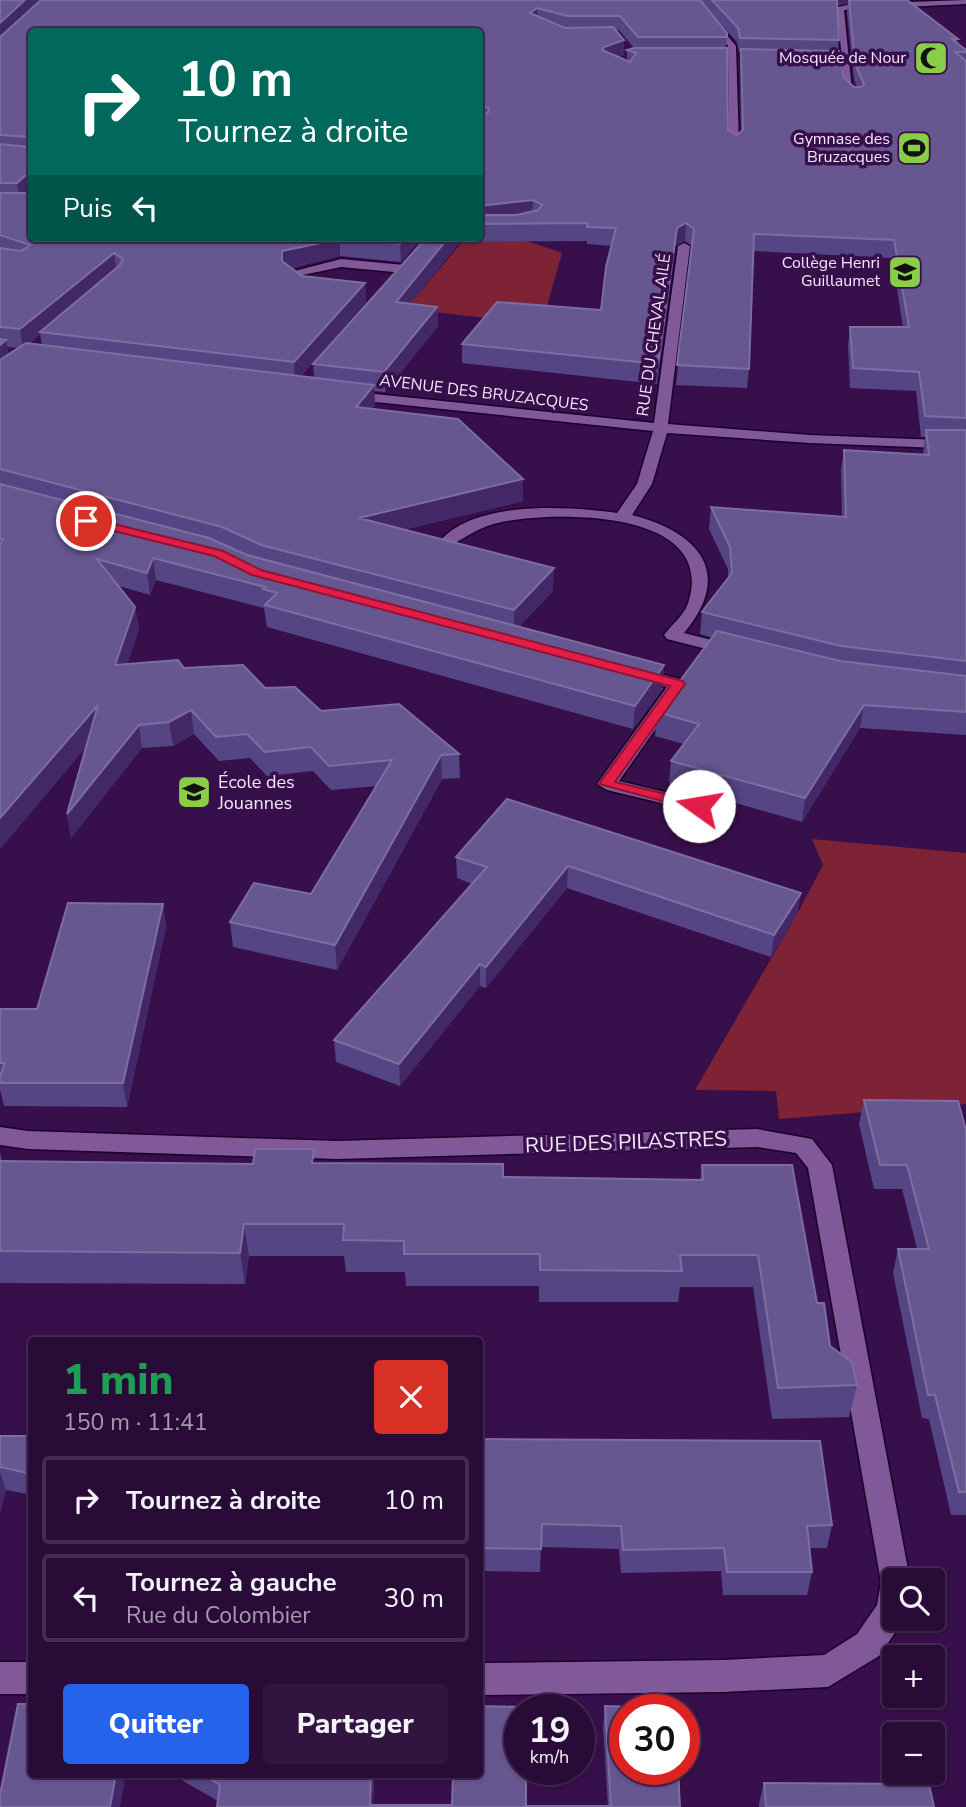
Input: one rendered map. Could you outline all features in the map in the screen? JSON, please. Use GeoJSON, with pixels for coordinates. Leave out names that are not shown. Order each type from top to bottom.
{"type":"FeatureCollection","features":[{"type":"Feature","properties":{"kind":"street"},"geometry":{"type":"LineString","coordinates":[[857,98],[848,90],[839,11],[843,8],[966,2]]}},
{"type":"Feature","properties":{"kind":"street"},"geometry":{"type":"LineString","coordinates":[[705,11],[728,38],[733,58],[734,146]]}},
{"type":"Feature","properties":{"kind":"street"},"geometry":{"type":"LineString","coordinates":[[721,57],[747,59]]}},
{"type":"Feature","properties":{"kind":"street"},"geometry":{"type":"LineString","coordinates":[[830,60],[845,60]]}},
{"type":"Feature","properties":{"kind":"street","name":"RUE DU CHEVAL AILÉ"},"geometry":{"type":"LineString","coordinates":[[621,517],[630,510],[649,477],[660,430],[684,246]]}},
{"type":"Feature","properties":{"kind":"street"},"geometry":{"type":"LineString","coordinates":[[320,290],[308,289],[289,274],[341,263],[407,265],[393,281]]}},
{"type":"Feature","properties":{"kind":"street","name":"AVENUE DES BRUZACQUES"},"geometry":{"type":"LineString","coordinates":[[326,392],[660,430],[871,443],[966,444]]}},
{"type":"Feature","properties":{"kind":"street"},"geometry":{"type":"LineString","coordinates":[[448,541],[474,525],[523,514],[569,510],[621,517],[652,525],[693,552],[702,569],[697,603],[673,635],[748,655]]}},
{"type":"Feature","properties":{"kind":"street"},"geometry":{"type":"LineString","coordinates":[[699,806],[607,784],[710,645]]}},
{"type":"Feature","properties":{"kind":"street"},"geometry":{"type":"LineString","coordinates":[[624,669],[686,674]]}},
{"type":"Feature","properties":{"kind":"street","name":"RUE DES PILASTRES"},"geometry":{"type":"LineString","coordinates":[[0,1136],[28,1140],[337,1150],[757,1139],[803,1145],[820,1164],[893,1568]]}},
{"type":"Feature","properties":{"kind":"street"},"geometry":{"type":"LineString","coordinates":[[483,1679],[723,1676],[828,1671],[868,1645],[882,1625]]}},
{"type":"Feature","properties":{"kind":"street"},"geometry":{"type":"LineString","coordinates":[[0,1678],[28,1678]]}},
{"type":"Feature","properties":{"kind":"shaded area"},"geometry":{"type":"Polygon","coordinates":[[[527,241],[562,253],[542,324],[406,309],[462,242],[527,241]]]}},
{"type":"Feature","properties":{"kind":"shaded area"},"geometry":{"type":"Polygon","coordinates":[[[812,839],[966,853],[966,1104],[779,1119],[776,1091],[695,1090],[823,865],[812,839]]]}},
{"type":"Feature","properties":{"kind":"building"},"geometry":{"type":"Polygon","coordinates":[[[0,0],[25,0],[0,23],[0,0]]]}},
{"type":"Feature","properties":{"kind":"building"},"geometry":{"type":"Polygon","coordinates":[[[41,0],[700,0],[727,33],[727,37],[638,37],[620,16],[567,16],[537,8],[530,13],[565,28],[613,27],[624,40],[602,50],[630,62],[636,53],[627,50],[634,48],[727,48],[728,130],[737,135],[743,130],[741,49],[839,51],[843,77],[854,87],[862,87],[864,84],[855,64],[849,0],[907,0],[958,39],[952,39],[966,50],[955,52],[966,61],[966,418],[925,416],[919,372],[853,368],[850,327],[909,327],[894,240],[754,234],[749,369],[677,365],[694,229],[686,223],[677,228],[658,364],[462,344],[497,302],[601,310],[606,267],[616,228],[587,227],[588,223],[483,224],[483,215],[517,215],[538,210],[542,205],[533,200],[483,206],[483,115],[488,113],[489,108],[483,107],[483,28],[28,28],[28,137],[0,135],[0,37],[41,0]]]}},
{"type":"Feature","properties":{"kind":"building"},"geometry":{"type":"Polygon","coordinates":[[[712,0],[837,0],[839,40],[740,38],[738,28],[712,0]]]}},
{"type":"Feature","properties":{"kind":"building"},"geometry":{"type":"Polygon","coordinates":[[[0,144],[28,147],[28,174],[17,183],[0,183],[0,144]]]}},
{"type":"Feature","properties":{"kind":"building"},"geometry":{"type":"Polygon","coordinates":[[[0,193],[27,193],[28,242],[326,242],[282,251],[282,261],[302,276],[365,283],[294,362],[40,332],[120,265],[123,259],[114,253],[20,329],[0,327],[0,248],[21,251],[30,245],[0,235],[0,193]]]}},
{"type":"Feature","properties":{"kind":"building"},"geometry":{"type":"Polygon","coordinates":[[[422,242],[445,242],[396,302],[437,307],[384,372],[313,364],[422,242]]]}},
{"type":"Feature","properties":{"kind":"building"},"geometry":{"type":"Polygon","coordinates":[[[26,343],[374,385],[356,407],[458,419],[523,479],[359,518],[554,568],[514,610],[261,545],[222,527],[0,469],[0,360],[26,343]]]}},
{"type":"Feature","properties":{"kind":"building"},"geometry":{"type":"Polygon","coordinates":[[[926,430],[966,430],[966,661],[841,646],[702,612],[732,573],[730,547],[711,507],[846,517],[844,450],[929,455],[926,430]]]}},
{"type":"Feature","properties":{"kind":"building"},"geometry":{"type":"Polygon","coordinates":[[[0,484],[209,538],[247,555],[664,665],[635,706],[265,605],[277,593],[263,589],[265,587],[153,558],[147,573],[97,559],[135,607],[115,665],[178,660],[184,668],[243,665],[265,688],[295,687],[321,711],[399,704],[459,754],[441,755],[335,945],[230,922],[254,883],[311,894],[392,760],[329,766],[311,747],[265,752],[247,734],[216,737],[191,710],[169,722],[139,725],[67,814],[98,705],[0,818],[0,545],[3,539],[0,539],[0,484]]]}},
{"type":"Feature","properties":{"kind":"building"},"geometry":{"type":"Polygon","coordinates":[[[717,631],[840,661],[966,676],[966,712],[864,705],[805,798],[671,761],[699,724],[657,712],[717,631]]]}},
{"type":"Feature","properties":{"kind":"building"},"geometry":{"type":"Polygon","coordinates":[[[507,799],[801,893],[774,935],[568,866],[486,967],[480,964],[399,1064],[334,1040],[487,867],[456,857],[507,799]]]}},
{"type":"Feature","properties":{"kind":"building"},"geometry":{"type":"Polygon","coordinates":[[[68,903],[163,904],[123,1083],[0,1083],[5,1063],[0,1063],[0,1009],[37,1009],[68,903]]]}},
{"type":"Feature","properties":{"kind":"building"},"geometry":{"type":"Polygon","coordinates":[[[864,1100],[958,1101],[966,1130],[966,1492],[959,1492],[935,1395],[928,1395],[898,1249],[929,1249],[907,1165],[880,1165],[864,1100]]]}},
{"type":"Feature","properties":{"kind":"building"},"geometry":{"type":"Polygon","coordinates":[[[255,1149],[314,1149],[312,1163],[503,1164],[503,1177],[703,1180],[702,1165],[792,1165],[817,1303],[824,1303],[830,1346],[852,1362],[857,1385],[778,1388],[758,1255],[680,1255],[682,1271],[540,1270],[540,1254],[404,1254],[404,1241],[343,1240],[344,1224],[244,1224],[240,1253],[0,1251],[0,1161],[253,1164],[255,1149]]]}},
{"type":"Feature","properties":{"kind":"building"},"geometry":{"type":"Polygon","coordinates":[[[0,1436],[28,1436],[28,1473],[0,1467],[0,1436]]]}},
{"type":"Feature","properties":{"kind":"building"},"geometry":{"type":"Polygon","coordinates":[[[483,1439],[820,1441],[832,1525],[807,1526],[812,1572],[727,1572],[724,1548],[623,1550],[621,1526],[542,1524],[541,1549],[483,1548],[483,1439]]]}},
{"type":"Feature","properties":{"kind":"building"},"geometry":{"type":"Polygon","coordinates":[[[18,1704],[28,1704],[28,1778],[115,1778],[110,1807],[0,1807],[18,1704]]]}},
{"type":"Feature","properties":{"kind":"building"},"geometry":{"type":"Polygon","coordinates":[[[483,1706],[504,1707],[504,1785],[526,1785],[526,1806],[611,1806],[610,1785],[679,1785],[680,1807],[217,1807],[220,1785],[209,1778],[371,1778],[370,1805],[452,1805],[453,1778],[483,1778],[483,1706]]]}},
{"type":"Feature","properties":{"kind":"building"},"geometry":{"type":"Polygon","coordinates":[[[605,1706],[609,1706],[609,1773],[605,1706]]]}},
{"type":"Feature","properties":{"kind":"building"},"geometry":{"type":"Polygon","coordinates":[[[764,1783],[929,1785],[934,1807],[766,1807],[764,1783]]]}},
{"type":"Feature","properties":{"kind":"place","name":"Mosquée de Nour"},"geometry":{"type":"Point","coordinates":[931,58]}},
{"type":"Feature","properties":{"kind":"place","name":"Gymnase des Bruzacques"},"geometry":{"type":"Point","coordinates":[914,148]}},
{"type":"Feature","properties":{"kind":"place","name":"Collège Henri Guillaumet"},"geometry":{"type":"Point","coordinates":[905,272]}},
{"type":"Feature","properties":{"kind":"place","name":"École des Jouannes"},"geometry":{"type":"Point","coordinates":[194,792]}},
{"type":"Feature","properties":{"kind":"route"},"geometry":{"type":"LineString","coordinates":[[86,521],[218,554],[256,572],[678,684],[607,784],[699,806]]}}]}
